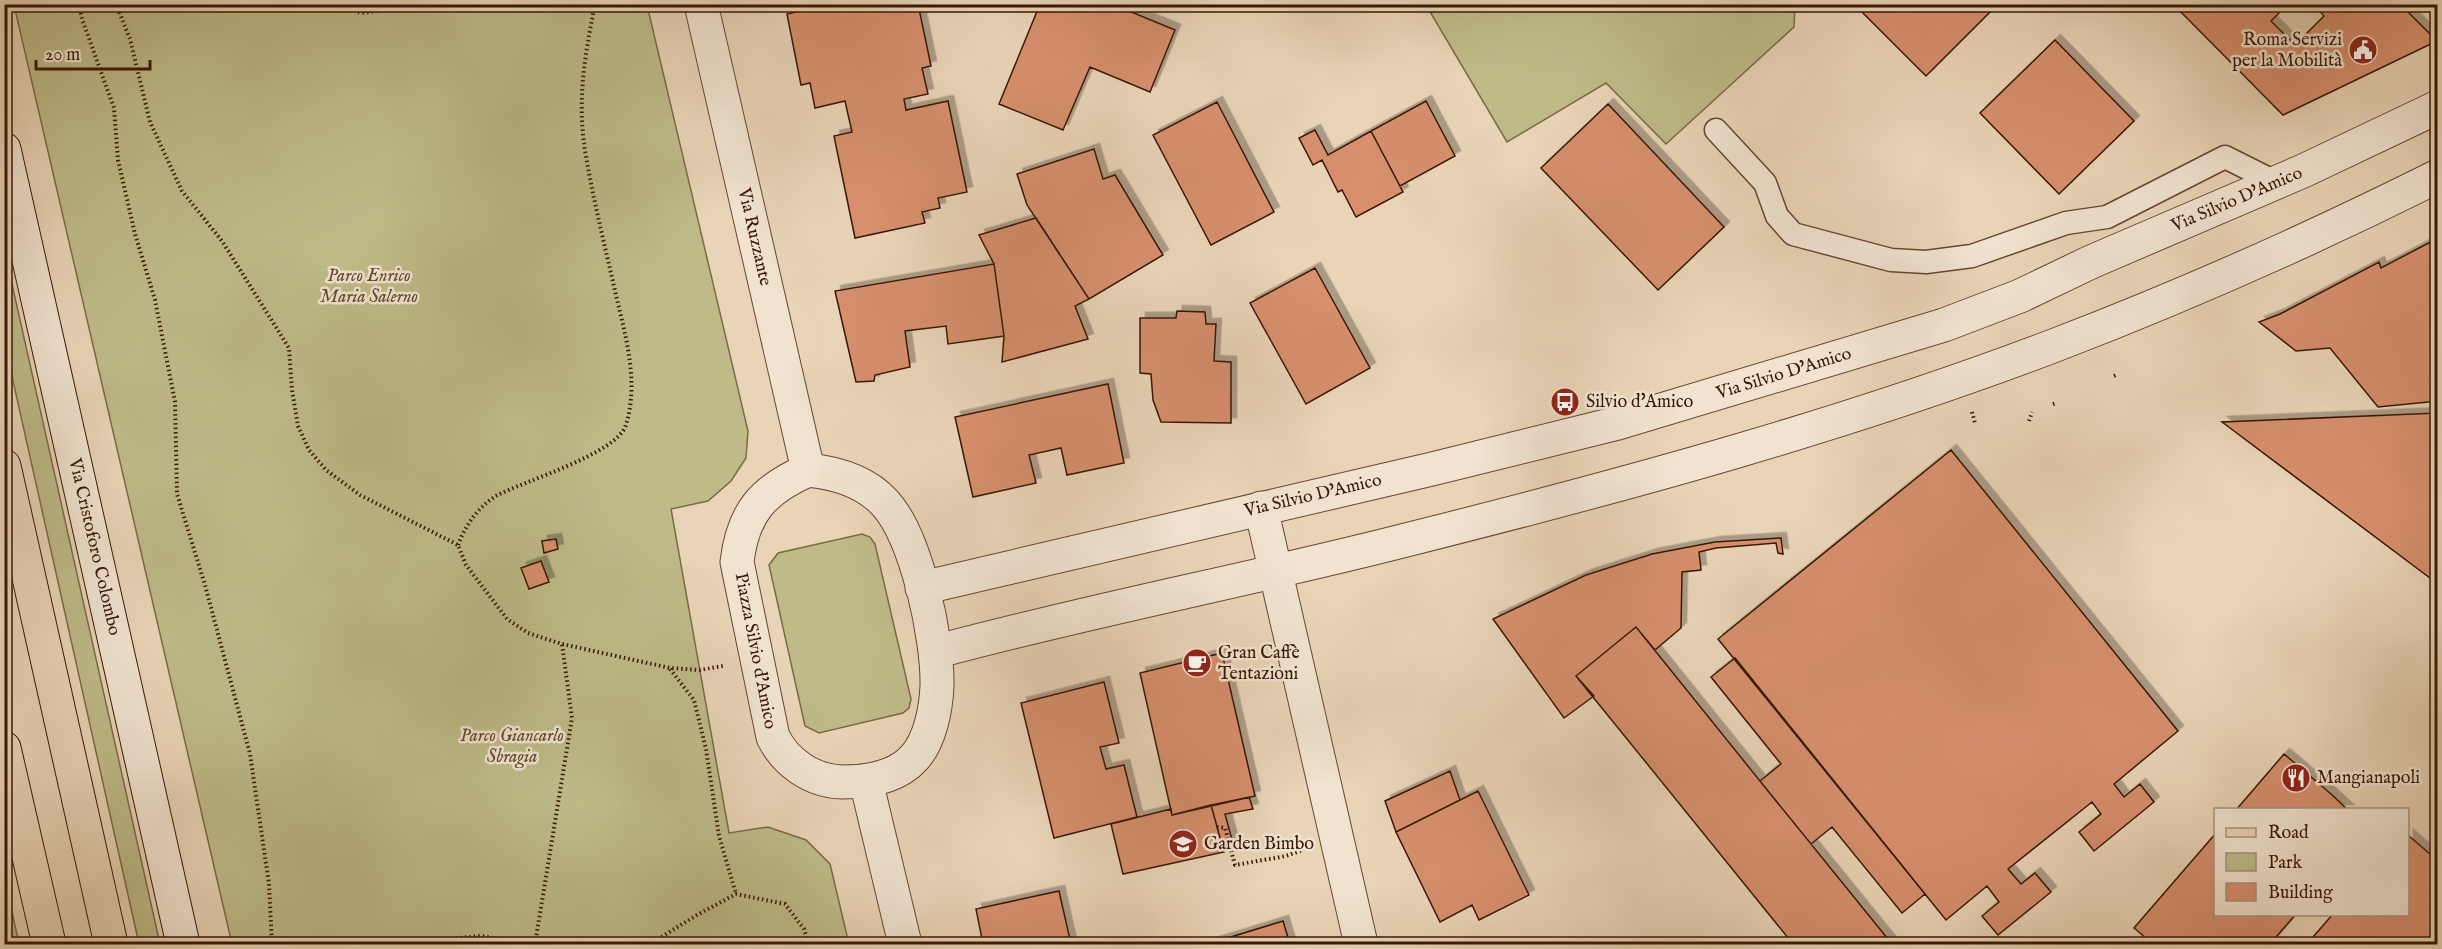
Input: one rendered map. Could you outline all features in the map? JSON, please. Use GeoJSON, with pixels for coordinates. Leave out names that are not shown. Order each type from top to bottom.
{"type":"FeatureCollection","features":[{"type":"Feature","properties":{"kind":"main road"},"geometry":{"type":"LineString","coordinates":[[4,466],[111,945]]}},
{"type":"Feature","properties":{"kind":"main road"},"geometry":{"type":"LineString","coordinates":[[4,748],[49,945]]}},
{"type":"Feature","properties":{"kind":"street","name":"Via Ruzzante"},"geometry":{"type":"LineString","coordinates":[[701,4],[808,470]]}},
{"type":"Feature","properties":{"kind":"street","name":"Via Silvio D'Amico"},"geometry":{"type":"LineString","coordinates":[[922,588],[1261,507],[1432,469],[1618,423],[1944,326],[2019,296],[2277,183],[2438,106]]}},
{"type":"Feature","properties":{"kind":"street","name":"Via Cristoforo Colombo"},"geometry":{"type":"LineString","coordinates":[[4,149],[183,945]]}},
{"type":"Feature","properties":{"kind":"street"},"geometry":{"type":"LineString","coordinates":[[935,652],[1101,610],[1276,572],[1414,538],[1692,464],[1950,382],[2062,342],[2295,245],[2438,176]]}},
{"type":"Feature","properties":{"kind":"street","name":"Piazza Silvio d'Amico"},"geometry":{"type":"LineString","coordinates":[[808,470],[843,476],[872,492],[886,504],[903,530],[922,588],[935,652],[937,687],[932,720],[925,742],[913,759],[901,768],[888,776],[866,782],[838,782],[802,770],[786,757],[772,737],[737,562],[742,534],[748,518],[760,500],[787,479],[808,470]]}},
{"type":"Feature","properties":{"kind":"street"},"geometry":{"type":"LineString","coordinates":[[1261,507],[1335,840],[1361,945]]}},
{"type":"Feature","properties":{"kind":"street"},"geometry":{"type":"LineString","coordinates":[[866,782],[905,945]]}},
{"type":"Feature","properties":{"kind":"lane"},"geometry":{"type":"LineString","coordinates":[[1716,130],[1765,183],[1777,216],[1793,234],[1900,261],[1926,262],[1972,256],[2066,223],[2107,217],[2225,158],[2277,183]]}},
{"type":"Feature","properties":{"kind":"path"},"geometry":{"type":"LineString","coordinates":[[79,4],[82,19],[114,108],[118,160],[135,234],[155,300],[175,402],[177,494],[208,596],[250,754],[269,884],[272,945]]}},
{"type":"Feature","properties":{"kind":"path"},"geometry":{"type":"LineString","coordinates":[[116,4],[130,39],[150,122],[182,191],[222,241],[289,348],[292,390],[298,426],[309,450],[326,470],[360,495],[458,545],[466,565],[507,619],[528,633],[562,644],[670,668],[700,670],[756,660]]}},
{"type":"Feature","properties":{"kind":"path"},"geometry":{"type":"LineString","coordinates":[[342,4],[361,13],[428,4]]}},
{"type":"Feature","properties":{"kind":"path"},"geometry":{"type":"LineString","coordinates":[[458,545],[464,531],[480,509],[496,496],[604,447],[625,428],[632,396],[629,354],[586,160],[581,106],[583,68],[595,4]]}},
{"type":"Feature","properties":{"kind":"path"},"geometry":{"type":"LineString","coordinates":[[2029,421],[2032,412]]}},
{"type":"Feature","properties":{"kind":"path"},"geometry":{"type":"LineString","coordinates":[[535,945],[572,718],[562,644]]}},
{"type":"Feature","properties":{"kind":"path"},"geometry":{"type":"LineString","coordinates":[[670,668],[694,700],[706,749],[718,836],[736,894]]}},
{"type":"Feature","properties":{"kind":"path"},"geometry":{"type":"LineString","coordinates":[[1218,827],[1225,828],[1235,865],[1286,856]]}},
{"type":"Feature","properties":{"kind":"path"},"geometry":{"type":"LineString","coordinates":[[651,945],[697,915],[736,894],[785,904],[804,929],[809,945]]}},
{"type":"Feature","properties":{"kind":"path"},"geometry":{"type":"LineString","coordinates":[[416,945],[423,941],[481,936],[528,945]]}},
{"type":"Feature","properties":{"kind":"green space","name":"Parco Enrico Maria Salerno"},"geometry":{"type":"Polygon","coordinates":[[[14,5],[647,5],[748,431],[746,458],[731,481],[708,501],[671,509],[729,833],[768,827],[806,840],[830,864],[849,944],[232,944],[14,5]]]}},
{"type":"Feature","properties":{"kind":"green space"},"geometry":{"type":"Polygon","coordinates":[[[1426,5],[1795,5],[1794,27],[1666,144],[1606,83],[1507,142],[1426,5]]]}},
{"type":"Feature","properties":{"kind":"green space"},"geometry":{"type":"Polygon","coordinates":[[[4,253],[160,944],[139,944],[5,345],[4,253]]]}},
{"type":"Feature","properties":{"kind":"green space"},"geometry":{"type":"Polygon","coordinates":[[[862,534],[870,537],[875,544],[911,699],[909,708],[903,713],[819,733],[805,726],[769,565],[778,553],[862,534]]]}},
{"type":"Feature","properties":{"kind":"green space"},"geometry":{"type":"Polygon","coordinates":[[[5,879],[19,944],[5,944],[5,879]]]}},
{"type":"Feature","properties":{"kind":"building"},"geometry":{"type":"Polygon","coordinates":[[[831,4],[879,4],[880,9],[899,4],[918,4],[931,66],[922,68],[928,94],[904,99],[906,110],[948,101],[967,192],[938,198],[940,208],[922,212],[925,223],[855,238],[834,136],[852,132],[845,101],[815,108],[810,83],[801,85],[787,14],[831,4]]]}},
{"type":"Feature","properties":{"kind":"building"},"geometry":{"type":"Polygon","coordinates":[[[1040,4],[1092,4],[1101,8],[1102,4],[1112,4],[1175,30],[1150,92],[1090,67],[1063,130],[999,104],[1040,4]]]}},
{"type":"Feature","properties":{"kind":"building"},"geometry":{"type":"Polygon","coordinates":[[[1854,4],[1998,4],[1926,76],[1854,4]]]}},
{"type":"Feature","properties":{"kind":"building"},"geometry":{"type":"Polygon","coordinates":[[[2173,4],[2288,4],[2271,21],[2295,45],[2324,16],[2313,4],[2400,4],[2437,41],[2283,115],[2173,4]]]}},
{"type":"Feature","properties":{"kind":"building"},"geometry":{"type":"Polygon","coordinates":[[[2055,40],[2134,121],[2059,194],[1980,113],[2055,40]]]}},
{"type":"Feature","properties":{"kind":"building"},"geometry":{"type":"Polygon","coordinates":[[[1426,101],[1455,156],[1400,186],[1371,131],[1426,101]]]}},
{"type":"Feature","properties":{"kind":"building"},"geometry":{"type":"Polygon","coordinates":[[[1217,102],[1274,212],[1211,245],[1153,135],[1217,102]]]}},
{"type":"Feature","properties":{"kind":"building"},"geometry":{"type":"Polygon","coordinates":[[[1608,104],[1724,227],[1658,290],[1541,168],[1608,104]]]}},
{"type":"Feature","properties":{"kind":"building"},"geometry":{"type":"Polygon","coordinates":[[[1315,130],[1328,155],[1371,131],[1403,192],[1356,217],[1342,190],[1338,192],[1322,160],[1313,165],[1299,138],[1315,130]]]}},
{"type":"Feature","properties":{"kind":"building"},"geometry":{"type":"Polygon","coordinates":[[[1094,149],[1103,179],[1115,175],[1163,255],[1089,299],[1027,205],[1017,174],[1094,149]]]}},
{"type":"Feature","properties":{"kind":"building"},"geometry":{"type":"Polygon","coordinates":[[[1036,218],[1089,299],[1075,306],[1088,339],[1002,362],[1004,336],[994,264],[979,235],[1036,218]]]}},
{"type":"Feature","properties":{"kind":"building"},"geometry":{"type":"Polygon","coordinates":[[[2438,238],[2438,401],[2378,407],[2330,348],[2296,351],[2259,322],[2280,314],[2379,262],[2381,268],[2438,238]]]}},
{"type":"Feature","properties":{"kind":"building"},"geometry":{"type":"Polygon","coordinates":[[[994,264],[1004,336],[948,344],[946,326],[905,331],[910,367],[875,375],[874,381],[856,382],[835,291],[994,264]]]}},
{"type":"Feature","properties":{"kind":"building"},"geometry":{"type":"Polygon","coordinates":[[[1315,268],[1370,368],[1306,404],[1250,303],[1315,268]]]}},
{"type":"Feature","properties":{"kind":"building"},"geometry":{"type":"Polygon","coordinates":[[[1177,311],[1205,312],[1206,324],[1216,324],[1214,361],[1231,362],[1231,423],[1161,422],[1153,400],[1151,374],[1140,373],[1140,318],[1176,318],[1177,311]]]}},
{"type":"Feature","properties":{"kind":"building"},"geometry":{"type":"Polygon","coordinates":[[[1108,384],[1124,463],[1067,475],[1061,448],[1029,455],[1036,483],[973,497],[955,417],[1108,384]]]}},
{"type":"Feature","properties":{"kind":"building"},"geometry":{"type":"Polygon","coordinates":[[[2438,413],[2438,584],[2222,422],[2438,413]]]}},
{"type":"Feature","properties":{"kind":"building"},"geometry":{"type":"Polygon","coordinates":[[[1951,450],[2178,731],[2114,784],[2124,797],[2140,784],[2154,802],[2094,851],[2079,832],[2101,814],[2092,802],[2008,869],[2021,884],[2035,873],[2051,892],[1998,935],[1982,916],[1999,902],[1987,886],[1946,920],[1718,639],[1951,450]]]}},
{"type":"Feature","properties":{"kind":"building"},"geometry":{"type":"Polygon","coordinates":[[[1781,538],[1783,554],[1778,553],[1776,543],[1716,548],[1699,552],[1701,570],[1682,572],[1681,628],[1655,650],[1636,627],[1576,676],[1594,696],[1564,718],[1493,619],[1586,575],[1652,554],[1715,542],[1781,538]]]}},
{"type":"Feature","properties":{"kind":"building"},"geometry":{"type":"Polygon","coordinates":[[[556,539],[558,549],[544,553],[542,541],[556,539]]]}},
{"type":"Feature","properties":{"kind":"building"},"geometry":{"type":"Polygon","coordinates":[[[541,561],[549,582],[529,589],[521,568],[541,561]]]}},
{"type":"Feature","properties":{"kind":"building"},"geometry":{"type":"Polygon","coordinates":[[[1636,627],[1892,944],[1793,944],[1576,676],[1636,627]]]}},
{"type":"Feature","properties":{"kind":"building"},"geometry":{"type":"Polygon","coordinates":[[[1222,653],[1255,796],[1172,815],[1140,673],[1222,653]]]}},
{"type":"Feature","properties":{"kind":"building"},"geometry":{"type":"Polygon","coordinates":[[[1735,658],[1925,894],[1902,913],[1832,827],[1811,844],[1760,781],[1781,764],[1711,677],[1735,658]]]}},
{"type":"Feature","properties":{"kind":"building"},"geometry":{"type":"Polygon","coordinates":[[[1104,682],[1119,743],[1100,747],[1106,769],[1124,765],[1137,817],[1054,838],[1021,703],[1104,682]]]}},
{"type":"Feature","properties":{"kind":"building"},"geometry":{"type":"Polygon","coordinates":[[[2284,754],[2346,808],[2238,808],[2284,754]]]}},
{"type":"Feature","properties":{"kind":"building"},"geometry":{"type":"Polygon","coordinates":[[[1450,771],[1460,800],[1396,832],[1385,801],[1450,771]]]}},
{"type":"Feature","properties":{"kind":"building"},"geometry":{"type":"Polygon","coordinates":[[[1478,791],[1529,895],[1479,920],[1472,905],[1440,922],[1396,832],[1478,791]]]}},
{"type":"Feature","properties":{"kind":"building"},"geometry":{"type":"Polygon","coordinates":[[[1249,797],[1253,809],[1225,814],[1234,847],[1223,849],[1211,805],[1249,797]]]}},
{"type":"Feature","properties":{"kind":"building"},"geometry":{"type":"Polygon","coordinates":[[[1211,805],[1224,852],[1123,874],[1111,824],[1171,809],[1172,815],[1211,805]]]}},
{"type":"Feature","properties":{"kind":"building"},"geometry":{"type":"Polygon","coordinates":[[[2214,835],[2214,916],[2294,916],[2270,944],[2153,944],[2134,928],[2214,835]]]}},
{"type":"Feature","properties":{"kind":"building"},"geometry":{"type":"Polygon","coordinates":[[[2409,836],[2438,861],[2438,944],[2307,944],[2331,916],[2409,916],[2409,836]]]}},
{"type":"Feature","properties":{"kind":"building"},"geometry":{"type":"Polygon","coordinates":[[[1059,891],[1071,944],[983,944],[976,909],[1059,891]]]}},
{"type":"Feature","properties":{"kind":"building"},"geometry":{"type":"Polygon","coordinates":[[[1283,921],[1290,944],[1208,944],[1283,921]]]}},
{"type":"Feature","properties":{"kind":"place","name":"Roma Servizi per la Mobilità"},"geometry":{"type":"Point","coordinates":[2363,50]}},
{"type":"Feature","properties":{"kind":"place","name":"Silvio d'Amico"},"geometry":{"type":"Point","coordinates":[1565,402]}},
{"type":"Feature","properties":{"kind":"place","name":"Gran Caffè Tentazioni"},"geometry":{"type":"Point","coordinates":[1197,663]}},
{"type":"Feature","properties":{"kind":"place","name":"Mangianapoli"},"geometry":{"type":"Point","coordinates":[2296,778]}},
{"type":"Feature","properties":{"kind":"place","name":"Garden Bimbo"},"geometry":{"type":"Point","coordinates":[1183,844]}},
{"type":"Feature","properties":{"kind":"park label","name":"Parco Giancarlo Sbragia"},"geometry":{"type":"Point","coordinates":[512,746]}}]}
